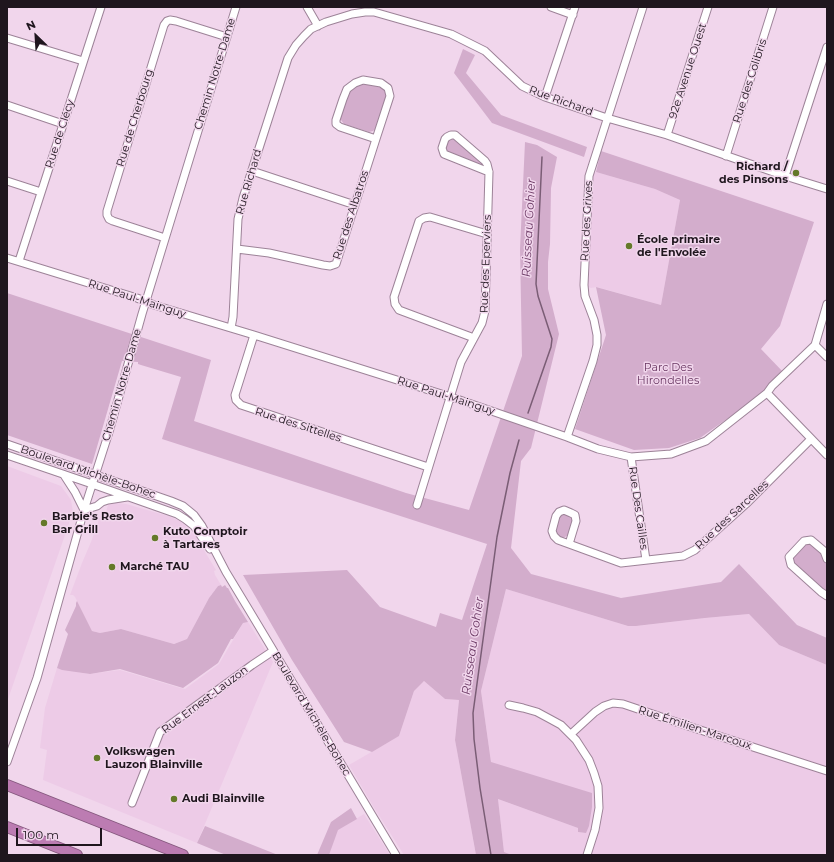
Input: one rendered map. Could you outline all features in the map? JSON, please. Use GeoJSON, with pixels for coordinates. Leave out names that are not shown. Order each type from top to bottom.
{"type":"FeatureCollection","features":[{"type":"Feature","properties":{"kind":"highway"},"geometry":{"type":"LineString","coordinates":[[7,785],[183,855]]}},
{"type":"Feature","properties":{"kind":"highway"},"geometry":{"type":"LineString","coordinates":[[7,827],[77,855]]}},
{"type":"Feature","properties":{"kind":"street","name":"Rue de Clécy"},"geometry":{"type":"LineString","coordinates":[[19,262],[101,7]]}},
{"type":"Feature","properties":{"kind":"street","name":"Chemin Notre-Dame"},"geometry":{"type":"LineString","coordinates":[[7,762],[38,673],[84,510],[109,432],[165,238],[236,7]]}},
{"type":"Feature","properties":{"kind":"street"},"geometry":{"type":"LineString","coordinates":[[307,7],[318,26]]}},
{"type":"Feature","properties":{"kind":"street"},"geometry":{"type":"LineString","coordinates":[[551,7],[573,15]]}},
{"type":"Feature","properties":{"kind":"street"},"geometry":{"type":"LineString","coordinates":[[545,97],[575,7]]}},
{"type":"Feature","properties":{"kind":"street","name":"Rue des Grives"},"geometry":{"type":"LineString","coordinates":[[567,437],[593,361],[597,335],[594,320],[585,296],[584,285],[589,176],[643,7]]}},
{"type":"Feature","properties":{"kind":"street","name":"92e Avenue Ouest"},"geometry":{"type":"LineString","coordinates":[[667,135],[708,7]]}},
{"type":"Feature","properties":{"kind":"street","name":"Rue des Colibris"},"geometry":{"type":"LineString","coordinates":[[726,156],[773,7]]}},
{"type":"Feature","properties":{"kind":"street","name":"Rue Richard"},"geometry":{"type":"LineString","coordinates":[[231,328],[233,317],[238,220],[243,198],[290,54],[311,29],[365,9],[371,12],[451,34],[486,51],[522,86],[545,97],[607,118],[667,135],[827,189]]}},
{"type":"Feature","properties":{"kind":"street","name":"Rue de Cherbourg"},"geometry":{"type":"LineString","coordinates":[[165,238],[113,221],[109,219],[107,215],[164,24],[170,20],[176,21],[227,37]]}},
{"type":"Feature","properties":{"kind":"street"},"geometry":{"type":"LineString","coordinates":[[7,38],[83,62]]}},
{"type":"Feature","properties":{"kind":"street"},"geometry":{"type":"LineString","coordinates":[[786,176],[827,47]]}},
{"type":"Feature","properties":{"kind":"street","name":"Rue des Albatros"},"geometry":{"type":"LineString","coordinates":[[237,249],[269,253],[323,265],[330,266],[336,264],[390,96],[388,88],[381,83],[362,80],[347,89],[336,124],[340,127],[376,139]]}},
{"type":"Feature","properties":{"kind":"street"},"geometry":{"type":"LineString","coordinates":[[7,105],[63,124]]}},
{"type":"Feature","properties":{"kind":"street"},"geometry":{"type":"LineString","coordinates":[[447,136],[455,136],[485,161],[489,172],[444,154],[442,148],[447,136]]}},
{"type":"Feature","properties":{"kind":"street"},"geometry":{"type":"LineString","coordinates":[[252,171],[355,205]]}},
{"type":"Feature","properties":{"kind":"street","name":"Rue des Eperviers"},"geometry":{"type":"LineString","coordinates":[[417,505],[461,362],[482,323],[485,311],[489,172]]}},
{"type":"Feature","properties":{"kind":"street"},"geometry":{"type":"LineString","coordinates":[[7,181],[41,192]]}},
{"type":"Feature","properties":{"kind":"street"},"geometry":{"type":"LineString","coordinates":[[474,338],[399,310],[395,304],[394,297],[419,221],[430,217],[487,234]]}},
{"type":"Feature","properties":{"kind":"street","name":"Rue Paul-Mainguy"},"geometry":{"type":"LineString","coordinates":[[7,258],[450,397],[598,448],[631,457],[671,454],[706,441],[767,393],[771,387],[815,345]]}},
{"type":"Feature","properties":{"kind":"street"},"geometry":{"type":"LineString","coordinates":[[827,304],[815,345],[827,357]]}},
{"type":"Feature","properties":{"kind":"street","name":"Rue des Sittelles"},"geometry":{"type":"LineString","coordinates":[[254,335],[235,394],[236,400],[241,406],[428,467]]}},
{"type":"Feature","properties":{"kind":"street"},"geometry":{"type":"LineString","coordinates":[[767,393],[827,455]]}},
{"type":"Feature","properties":{"kind":"street","name":"Rue des Sarcelles"},"geometry":{"type":"LineString","coordinates":[[569,544],[576,521],[574,515],[564,510],[559,512],[556,516],[552,531],[558,540],[569,544],[622,563],[683,556],[694,550],[746,504],[811,439]]}},
{"type":"Feature","properties":{"kind":"street","name":"Boulevard Michèle-Bohec"},"geometry":{"type":"LineString","coordinates":[[7,444],[171,501],[188,510],[197,518],[226,572],[396,855]]}},
{"type":"Feature","properties":{"kind":"street","name":"Boulevard Michèle-Bohec"},"geometry":{"type":"LineString","coordinates":[[7,455],[172,511],[188,521],[199,533],[226,572]]}},
{"type":"Feature","properties":{"kind":"street","name":"Rue Des Cailles"},"geometry":{"type":"LineString","coordinates":[[631,457],[646,560]]}},
{"type":"Feature","properties":{"kind":"street"},"geometry":{"type":"LineString","coordinates":[[64,475],[76,492],[84,510],[97,506],[108,500],[129,497]]}},
{"type":"Feature","properties":{"kind":"street"},"geometry":{"type":"LineString","coordinates":[[827,559],[824,551],[811,540],[804,541],[789,557],[791,565],[827,596]]}},
{"type":"Feature","properties":{"kind":"street","name":"Rue Ernest-Lauzon"},"geometry":{"type":"LineString","coordinates":[[132,803],[160,732],[273,651]]}},
{"type":"Feature","properties":{"kind":"street","name":"Rue Émilien-Marcoux"},"geometry":{"type":"LineString","coordinates":[[571,734],[595,712],[604,706],[613,703],[621,704],[827,771]]}},
{"type":"Feature","properties":{"kind":"street"},"geometry":{"type":"LineString","coordinates":[[509,705],[544,715],[562,725],[581,746],[590,760],[598,786],[599,801],[595,830],[587,855]]}},
{"type":"Feature","properties":{"kind":"shaded area","name":"École primaire de l'Envolée"},"geometry":{"type":"Polygon","coordinates":[[[596,172],[655,189],[680,200],[661,305],[597,287],[591,288],[584,285],[589,176],[596,172]]]}},
{"type":"Feature","properties":{"kind":"shaded area"},"geometry":{"type":"Polygon","coordinates":[[[7,466],[61,486],[71,500],[73,512],[7,702],[7,466]]]}},
{"type":"Feature","properties":{"kind":"shaded area"},"geometry":{"type":"Polygon","coordinates":[[[116,503],[126,504],[180,521],[196,537],[216,570],[214,571],[215,575],[221,585],[218,586],[209,598],[187,639],[174,644],[121,629],[100,633],[92,631],[75,597],[70,595],[100,517],[106,512],[108,505],[116,503]]]}},
{"type":"Feature","properties":{"kind":"shaded area"},"geometry":{"type":"Polygon","coordinates":[[[506,589],[628,626],[749,614],[779,645],[827,665],[827,855],[512,855],[504,852],[498,799],[578,828],[578,832],[586,833],[491,762],[481,691],[506,589]]]}},
{"type":"Feature","properties":{"kind":"shaded area"},"geometry":{"type":"Polygon","coordinates":[[[248,622],[273,662],[197,843],[43,780],[47,750],[40,748],[45,708],[57,668],[89,674],[120,670],[185,689],[219,664],[243,623],[248,622]]]}},
{"type":"Feature","properties":{"kind":"shaded area"},"geometry":{"type":"Polygon","coordinates":[[[424,681],[445,699],[459,700],[455,740],[476,855],[404,855],[349,765],[399,736],[414,691],[424,681]]]}},
{"type":"Feature","properties":{"kind":"shaded area"},"geometry":{"type":"Polygon","coordinates":[[[364,814],[390,855],[329,855],[337,830],[364,814]]]}},
{"type":"Feature","properties":{"kind":"green space"},"geometry":{"type":"Polygon","coordinates":[[[463,49],[475,55],[466,73],[501,115],[587,147],[584,157],[492,123],[454,73],[463,49]]]}},
{"type":"Feature","properties":{"kind":"green space"},"geometry":{"type":"Polygon","coordinates":[[[362,83],[383,88],[387,96],[376,129],[369,132],[344,124],[340,117],[349,92],[362,83]]]}},
{"type":"Feature","properties":{"kind":"green space"},"geometry":{"type":"Polygon","coordinates":[[[452,138],[483,162],[483,164],[482,165],[448,153],[446,147],[448,141],[452,138]]]}},
{"type":"Feature","properties":{"kind":"green space"},"geometry":{"type":"Polygon","coordinates":[[[525,142],[537,145],[557,157],[551,188],[548,289],[559,334],[531,448],[521,461],[511,548],[531,574],[621,598],[721,582],[739,564],[797,625],[827,638],[827,665],[779,645],[749,614],[628,626],[506,589],[481,691],[491,762],[592,793],[592,807],[589,826],[586,833],[578,832],[578,828],[498,799],[504,852],[512,855],[476,855],[455,740],[459,700],[445,699],[424,681],[414,691],[399,736],[372,752],[344,742],[292,660],[243,575],[347,570],[380,607],[436,627],[440,613],[462,620],[487,544],[162,439],[181,377],[138,364],[138,362],[122,361],[92,464],[7,435],[7,293],[211,360],[194,421],[406,493],[469,510],[522,356],[520,249],[525,142]]]}},
{"type":"Feature","properties":{"kind":"green space","name":"Parc Des Hirondelles"},"geometry":{"type":"Polygon","coordinates":[[[601,151],[814,222],[780,326],[761,349],[785,374],[765,392],[700,438],[669,448],[634,450],[575,429],[606,335],[596,287],[661,305],[680,200],[655,189],[596,172],[601,151]]]}},
{"type":"Feature","properties":{"kind":"green space"},"geometry":{"type":"Polygon","coordinates":[[[564,513],[571,516],[573,520],[568,535],[561,538],[557,534],[556,530],[560,516],[564,513]]]}},
{"type":"Feature","properties":{"kind":"green space"},"geometry":{"type":"Polygon","coordinates":[[[811,540],[827,559],[827,596],[791,565],[789,557],[811,540]]]}},
{"type":"Feature","properties":{"kind":"green space"},"geometry":{"type":"Polygon","coordinates":[[[221,585],[222,587],[225,585],[228,588],[248,622],[243,623],[233,639],[231,639],[218,663],[183,688],[120,669],[90,674],[57,668],[68,634],[65,630],[77,601],[92,631],[100,633],[121,629],[174,644],[187,639],[209,598],[218,586],[221,585]]]}},
{"type":"Feature","properties":{"kind":"green space"},"geometry":{"type":"Polygon","coordinates":[[[351,808],[357,819],[338,830],[329,855],[317,855],[331,822],[351,808]]]}},
{"type":"Feature","properties":{"kind":"green space"},"geometry":{"type":"Polygon","coordinates":[[[205,826],[278,855],[226,855],[197,843],[205,826]]]}},
{"type":"Feature","properties":{"kind":"waterway","name":"Ruisseau Gohier"},"geometry":{"type":"LineString","coordinates":[[528,413],[551,347],[552,339],[538,296],[536,284],[542,157]]}},
{"type":"Feature","properties":{"kind":"waterway","name":"Ruisseau Gohier"},"geometry":{"type":"LineString","coordinates":[[491,855],[480,788],[474,739],[473,713],[497,537],[510,473],[519,440]]}},
{"type":"Feature","properties":{"kind":"place","name":"Richard / des Pinsons"},"geometry":{"type":"Point","coordinates":[796,173]}},
{"type":"Feature","properties":{"kind":"place","name":"École primaire de l'Envolée"},"geometry":{"type":"Point","coordinates":[629,246]}},
{"type":"Feature","properties":{"kind":"place","name":"Barbie's Resto Bar Grill"},"geometry":{"type":"Point","coordinates":[44,523]}},
{"type":"Feature","properties":{"kind":"place","name":"Kuto Comptoir à Tartares"},"geometry":{"type":"Point","coordinates":[155,538]}},
{"type":"Feature","properties":{"kind":"place","name":"Marché TAU"},"geometry":{"type":"Point","coordinates":[112,567]}},
{"type":"Feature","properties":{"kind":"place","name":"Volkswagen Lauzon Blainville"},"geometry":{"type":"Point","coordinates":[97,758]}},
{"type":"Feature","properties":{"kind":"place","name":"Audi Blainville"},"geometry":{"type":"Point","coordinates":[174,799]}}]}
